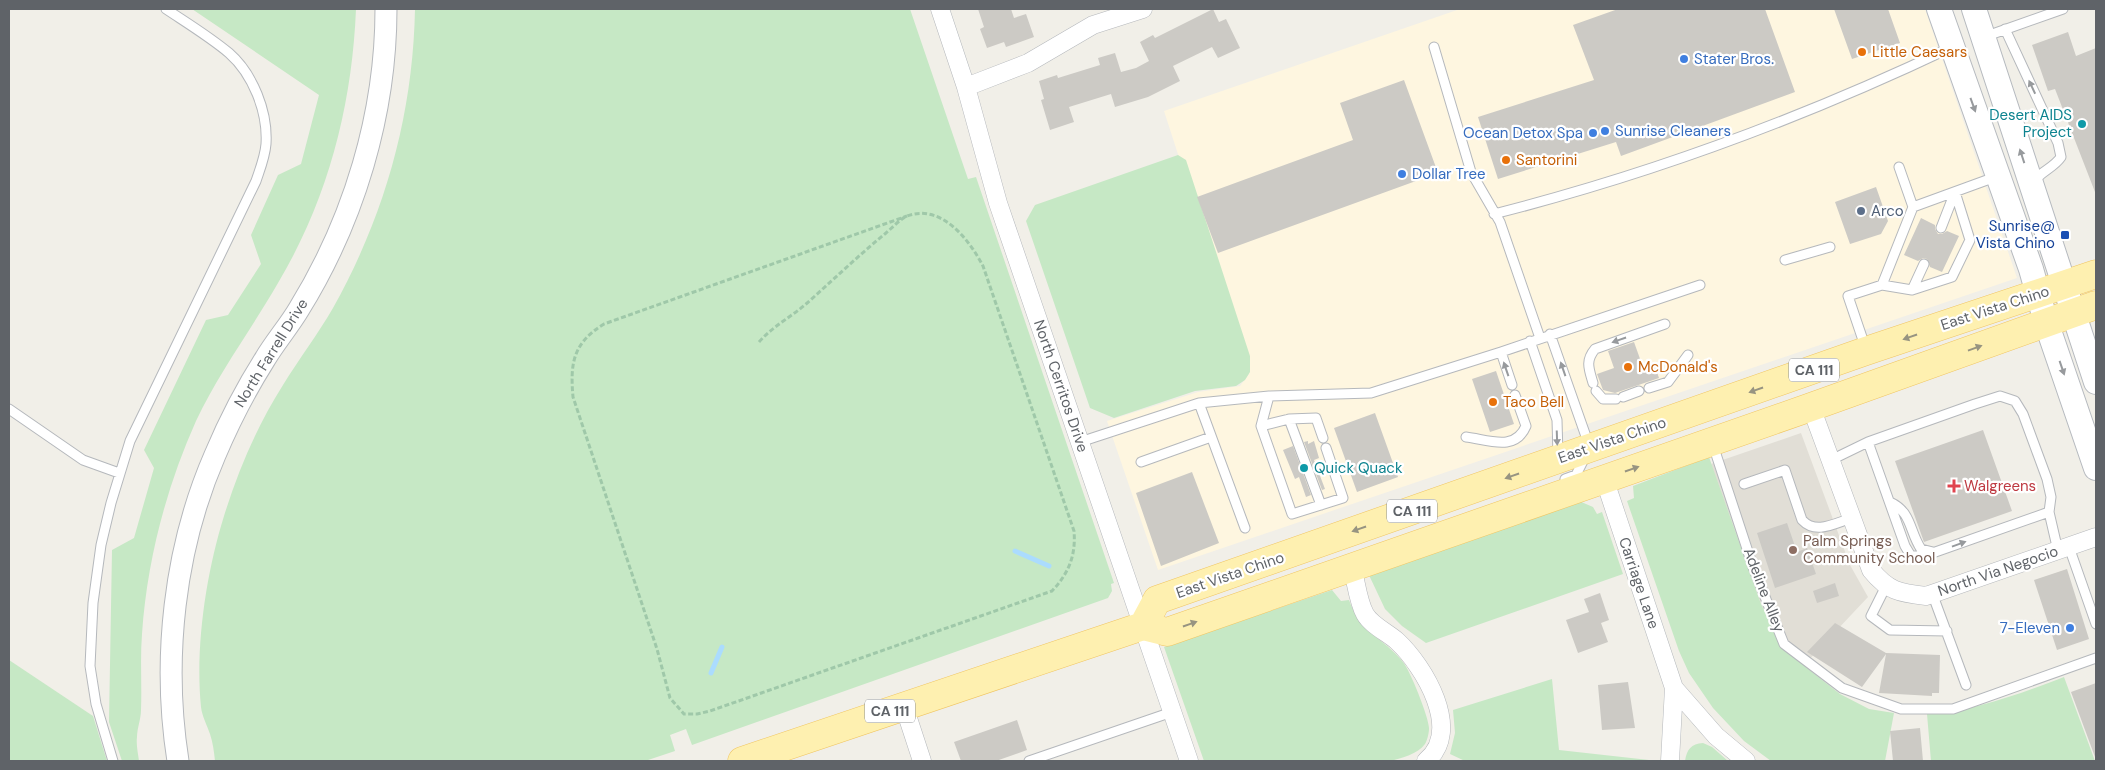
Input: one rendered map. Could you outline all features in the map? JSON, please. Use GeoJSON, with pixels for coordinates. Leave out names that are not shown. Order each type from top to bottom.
{"type":"FeatureCollection","features":[{"type":"Feature","properties":{"kind":"main road"},"geometry":{"type":"LineString","coordinates":[[1939,9],[2039,293],[2046,322],[2096,468]]}},
{"type":"Feature","properties":{"kind":"main road"},"geometry":{"type":"LineString","coordinates":[[1974,9],[1995,33],[2032,186],[2064,285],[2085,309],[2096,382]]}},
{"type":"Feature","properties":{"kind":"main road","name":"East Vista Chino"},"geometry":{"type":"LineString","coordinates":[[2085,309],[1712,442],[1604,478],[1167,632],[1144,626],[1157,600],[1558,470],[1590,448],[1866,351],[2096,274]]}},
{"type":"Feature","properties":{"kind":"main road","name":"CA 111"},"geometry":{"type":"LineString","coordinates":[[742,761],[1144,626]]}},
{"type":"Feature","properties":{"kind":"street","name":"North Farrell Drive"},"geometry":{"type":"LineString","coordinates":[[178,761],[173,732],[171,681],[174,625],[180,579],[199,498],[214,456],[236,411],[265,359],[299,310],[321,270],[353,196],[374,120],[385,48],[386,9]]}},
{"type":"Feature","properties":{"kind":"street","name":"North Cerritos Drive"},"geometry":{"type":"LineString","coordinates":[[940,9],[966,87],[998,203],[1189,761]]}},
{"type":"Feature","properties":{"kind":"street"},"geometry":{"type":"LineString","coordinates":[[966,87],[1028,63],[1093,26],[1144,9]]}},
{"type":"Feature","properties":{"kind":"street","name":"North Via Negocio"},"geometry":{"type":"LineString","coordinates":[[1811,407],[1871,570],[1886,586],[1902,594],[1926,596],[2096,537]]}},
{"type":"Feature","properties":{"kind":"street","name":"Carriage Lane"},"geometry":{"type":"LineString","coordinates":[[1604,478],[1674,688]]}},
{"type":"Feature","properties":{"kind":"street"},"geometry":{"type":"LineString","coordinates":[[1352,567],[1365,615],[1398,642],[1427,678],[1441,722],[1441,738],[1438,746],[1426,761]]}},
{"type":"Feature","properties":{"kind":"street"},"geometry":{"type":"LineString","coordinates":[[1670,761],[1674,688]]}},
{"type":"Feature","properties":{"kind":"street"},"geometry":{"type":"LineString","coordinates":[[1674,688],[1716,736],[1746,761]]}},
{"type":"Feature","properties":{"kind":"street"},"geometry":{"type":"LineString","coordinates":[[904,706],[922,761]]}},
{"type":"Feature","properties":{"kind":"lane"},"geometry":{"type":"LineString","coordinates":[[113,761],[96,704],[90,666],[90,643],[101,545],[119,473],[130,441],[256,181],[266,146],[264,116],[252,84],[241,67],[219,45],[166,9]]}},
{"type":"Feature","properties":{"kind":"lane"},"geometry":{"type":"LineString","coordinates":[[2032,186],[2036,178],[2055,166],[2060,157],[2058,143],[1995,33],[2063,9]]}},
{"type":"Feature","properties":{"kind":"lane"},"geometry":{"type":"LineString","coordinates":[[1434,47],[1467,160],[1476,183],[1500,222],[1535,339],[1557,420],[1558,470]]}},
{"type":"Feature","properties":{"kind":"lane"},"geometry":{"type":"LineString","coordinates":[[1494,214],[1639,172],[1787,120],[1952,47]]}},
{"type":"Feature","properties":{"kind":"lane"},"geometry":{"type":"LineString","coordinates":[[1882,285],[1913,207],[1899,167]]}},
{"type":"Feature","properties":{"kind":"lane"},"geometry":{"type":"LineString","coordinates":[[1913,207],[1998,176]]}},
{"type":"Feature","properties":{"kind":"lane"},"geometry":{"type":"LineString","coordinates":[[1941,228],[1955,192]]}},
{"type":"Feature","properties":{"kind":"lane"},"geometry":{"type":"LineString","coordinates":[[1866,351],[1848,296],[1882,285],[1912,290],[1952,277],[1970,240],[1955,192]]}},
{"type":"Feature","properties":{"kind":"lane"},"geometry":{"type":"LineString","coordinates":[[1785,260],[1830,247]]}},
{"type":"Feature","properties":{"kind":"lane"},"geometry":{"type":"LineString","coordinates":[[1912,290],[1924,264]]}},
{"type":"Feature","properties":{"kind":"lane"},"geometry":{"type":"LineString","coordinates":[[1080,442],[1199,403],[1269,396],[1371,393],[1501,352],[1700,285]]}},
{"type":"Feature","properties":{"kind":"lane"},"geometry":{"type":"LineString","coordinates":[[1639,391],[1619,398],[1603,399],[1595,387],[1588,366],[1589,356],[1595,349],[1665,324]]}},
{"type":"Feature","properties":{"kind":"lane"},"geometry":{"type":"LineString","coordinates":[[1550,334],[1590,448]]}},
{"type":"Feature","properties":{"kind":"lane"},"geometry":{"type":"LineString","coordinates":[[1501,352],[1512,385]]}},
{"type":"Feature","properties":{"kind":"lane"},"geometry":{"type":"LineString","coordinates":[[1649,388],[1668,382],[1688,355]]}},
{"type":"Feature","properties":{"kind":"lane"},"geometry":{"type":"LineString","coordinates":[[1466,437],[1507,443],[1517,440],[1522,436],[1526,426],[1515,395]]}},
{"type":"Feature","properties":{"kind":"lane"},"geometry":{"type":"LineString","coordinates":[[1269,396],[1261,426],[1292,514],[1343,498],[1326,448]]}},
{"type":"Feature","properties":{"kind":"lane"},"geometry":{"type":"LineString","coordinates":[[1831,460],[1868,442],[2000,396],[2015,401],[2023,414],[2046,479],[2051,497],[2049,512],[2096,624]]}},
{"type":"Feature","properties":{"kind":"lane"},"geometry":{"type":"LineString","coordinates":[[1199,403],[1245,528]]}},
{"type":"Feature","properties":{"kind":"lane"},"geometry":{"type":"LineString","coordinates":[[9,410],[83,460],[119,473]]}},
{"type":"Feature","properties":{"kind":"lane"},"geometry":{"type":"LineString","coordinates":[[1261,426],[1289,419],[1316,418],[1323,438]]}},
{"type":"Feature","properties":{"kind":"lane"},"geometry":{"type":"LineString","coordinates":[[1289,419],[1321,505]]}},
{"type":"Feature","properties":{"kind":"lane"},"geometry":{"type":"LineString","coordinates":[[1141,462],[1211,437]]}},
{"type":"Feature","properties":{"kind":"lane","name":"Adeline Alley"},"geometry":{"type":"LineString","coordinates":[[1712,442],[1753,567],[1784,644],[1842,688],[1900,709],[1953,709],[2096,658]]}},
{"type":"Feature","properties":{"kind":"lane"},"geometry":{"type":"LineString","coordinates":[[1868,442],[1906,546],[1912,556],[1924,556],[2049,512]]}},
{"type":"Feature","properties":{"kind":"lane"},"geometry":{"type":"LineString","coordinates":[[1744,484],[1785,470],[1802,520],[1808,526],[1817,529],[1852,518]]}},
{"type":"Feature","properties":{"kind":"lane"},"geometry":{"type":"LineString","coordinates":[[1421,542],[1461,519]]}},
{"type":"Feature","properties":{"kind":"lane"},"geometry":{"type":"LineString","coordinates":[[1886,586],[1871,616],[1890,630],[1947,632]]}},
{"type":"Feature","properties":{"kind":"lane"},"geometry":{"type":"LineString","coordinates":[[1932,593],[1966,685]]}},
{"type":"Feature","properties":{"kind":"lane"},"geometry":{"type":"LineString","coordinates":[[1029,761],[1172,712]]}},
{"type":"Feature","properties":{"kind":"path"},"geometry":{"type":"LineString","coordinates":[[759,342],[771,328],[805,305],[854,259],[907,216],[928,215],[944,220],[959,231],[973,247],[983,266],[1074,531],[1076,547],[1070,564],[1064,579],[1052,591],[710,711],[684,714],[670,698],[658,649],[573,397],[571,373],[574,358],[582,341],[604,324],[907,216]]}},
{"type":"Feature","properties":{"kind":"shaded area"},"geometry":{"type":"Polygon","coordinates":[[[1460,9],[1925,9],[2017,278],[1158,570],[1107,421],[1198,392],[1240,386],[1249,374],[1164,111],[1460,9]]]}},
{"type":"Feature","properties":{"kind":"shaded area","name":"Palm Springs Community School"},"geometry":{"type":"Polygon","coordinates":[[[1801,433],[1850,565],[1868,597],[1804,665],[1781,644],[1761,604],[1711,464],[1801,433]]]}},
{"type":"Feature","properties":{"kind":"green space"},"geometry":{"type":"Polygon","coordinates":[[[192,9],[356,9],[354,45],[343,116],[324,185],[311,218],[296,251],[278,283],[205,403],[185,446],[167,499],[148,579],[141,643],[141,713],[137,740],[139,761],[122,761],[109,722],[112,550],[134,538],[154,468],[144,450],[206,320],[228,315],[261,264],[251,235],[278,175],[301,164],[319,95],[192,9]]]}},
{"type":"Feature","properties":{"kind":"green space"},"geometry":{"type":"Polygon","coordinates":[[[415,9],[910,9],[968,179],[976,177],[1114,583],[1111,584],[1112,591],[1108,598],[692,745],[686,729],[670,735],[675,751],[645,761],[215,761],[211,737],[201,707],[200,660],[207,586],[218,538],[235,482],[249,449],[283,385],[333,308],[367,237],[381,200],[393,163],[409,87],[415,9]]]}},
{"type":"Feature","properties":{"kind":"green space"},"geometry":{"type":"Polygon","coordinates":[[[1178,155],[1186,160],[1250,356],[1250,372],[1245,380],[1236,386],[1195,391],[1114,418],[1090,408],[1026,221],[1035,205],[1178,155]]]}},
{"type":"Feature","properties":{"kind":"green space"},"geometry":{"type":"Polygon","coordinates":[[[1709,457],[1761,604],[1781,644],[1840,694],[1869,709],[1894,713],[1885,761],[1771,761],[1744,741],[1713,708],[1689,673],[1679,651],[1627,501],[1634,498],[1633,486],[1709,457]]]}},
{"type":"Feature","properties":{"kind":"green space"},"geometry":{"type":"Polygon","coordinates":[[[1579,501],[1593,507],[1597,514],[1602,512],[1623,574],[1426,643],[1402,626],[1385,609],[1368,573],[1579,501]]]}},
{"type":"Feature","properties":{"kind":"green space"},"geometry":{"type":"Polygon","coordinates":[[[1332,590],[1341,601],[1349,600],[1366,628],[1403,662],[1419,695],[1426,716],[1429,733],[1425,744],[1414,753],[1391,761],[1204,761],[1164,647],[1332,590]]]}},
{"type":"Feature","properties":{"kind":"green space"},"geometry":{"type":"Polygon","coordinates":[[[9,660],[93,716],[107,761],[9,761],[9,660]]]}},
{"type":"Feature","properties":{"kind":"green space"},"geometry":{"type":"Polygon","coordinates":[[[2064,677],[2095,761],[1931,761],[1927,714],[1979,706],[2064,677]]]}},
{"type":"Feature","properties":{"kind":"green space"},"geometry":{"type":"Polygon","coordinates":[[[1552,679],[1559,750],[1658,761],[1465,761],[1450,754],[1455,733],[1453,710],[1552,679]]]}},
{"type":"Feature","properties":{"kind":"green space"},"geometry":{"type":"Polygon","coordinates":[[[1703,743],[1712,747],[1728,761],[1685,761],[1690,748],[1703,743]]]}},
{"type":"Feature","properties":{"kind":"building"},"geometry":{"type":"Polygon","coordinates":[[[978,9],[1011,9],[1014,18],[1026,14],[1034,37],[1006,47],[1004,42],[987,48],[980,29],[984,27],[978,9]]]}},
{"type":"Feature","properties":{"kind":"building"},"geometry":{"type":"Polygon","coordinates":[[[1213,9],[1219,22],[1226,19],[1240,48],[1218,58],[1212,47],[1173,66],[1180,81],[1148,97],[1115,107],[1111,94],[1069,107],[1074,122],[1050,130],[1041,100],[1044,99],[1039,81],[1057,75],[1058,78],[1100,65],[1098,58],[1115,53],[1121,72],[1136,68],[1149,61],[1140,42],[1153,35],[1155,38],[1213,9]]]}},
{"type":"Feature","properties":{"kind":"building","name":"Stater Bros."},"geometry":{"type":"Polygon","coordinates":[[[1618,9],[1765,9],[1795,92],[1621,156],[1616,142],[1498,179],[1478,117],[1594,80],[1573,25],[1618,9]]]}},
{"type":"Feature","properties":{"kind":"building"},"geometry":{"type":"Polygon","coordinates":[[[1834,9],[1888,9],[1900,43],[1852,59],[1834,9]]]}},
{"type":"Feature","properties":{"kind":"building","name":"Desert AIDS Project"},"geometry":{"type":"Polygon","coordinates":[[[2068,32],[2076,56],[2096,48],[2095,192],[2055,89],[2048,91],[2032,45],[2068,32]]]}},
{"type":"Feature","properties":{"kind":"building"},"geometry":{"type":"Polygon","coordinates":[[[1404,80],[1438,173],[1218,253],[1197,197],[1353,140],[1340,103],[1404,80]]]}},
{"type":"Feature","properties":{"kind":"building","name":"Arco"},"geometry":{"type":"Polygon","coordinates":[[[1876,187],[1888,221],[1881,234],[1850,244],[1835,202],[1876,187]]]}},
{"type":"Feature","properties":{"kind":"building"},"geometry":{"type":"Polygon","coordinates":[[[1921,218],[1935,225],[1938,234],[1947,231],[1959,236],[1942,272],[1930,267],[1927,259],[1923,258],[1918,261],[1904,255],[1921,218]]]}},
{"type":"Feature","properties":{"kind":"building","name":"McDonald's"},"geometry":{"type":"Polygon","coordinates":[[[1634,342],[1644,370],[1655,366],[1659,378],[1615,393],[1603,390],[1597,374],[1614,368],[1608,351],[1634,342]]]}},
{"type":"Feature","properties":{"kind":"building","name":"Taco Bell"},"geometry":{"type":"Polygon","coordinates":[[[1496,371],[1514,424],[1490,432],[1472,379],[1496,371]]]}},
{"type":"Feature","properties":{"kind":"building"},"geometry":{"type":"Polygon","coordinates":[[[1375,413],[1398,477],[1357,492],[1334,428],[1375,413]]]}},
{"type":"Feature","properties":{"kind":"building","name":"Walgreens"},"geometry":{"type":"Polygon","coordinates":[[[1983,430],[2012,511],[1924,542],[1895,461],[1983,430]]]}},
{"type":"Feature","properties":{"kind":"building"},"geometry":{"type":"Polygon","coordinates":[[[1308,441],[1308,444],[1314,441],[1319,458],[1314,460],[1325,489],[1322,490],[1304,442],[1308,441]]]}},
{"type":"Feature","properties":{"kind":"building"},"geometry":{"type":"Polygon","coordinates":[[[1293,446],[1311,495],[1306,497],[1299,477],[1295,479],[1283,450],[1293,446]]]}},
{"type":"Feature","properties":{"kind":"building"},"geometry":{"type":"Polygon","coordinates":[[[1192,472],[1219,543],[1161,566],[1136,493],[1192,472]]]}},
{"type":"Feature","properties":{"kind":"building"},"geometry":{"type":"Polygon","coordinates":[[[1787,523],[1797,552],[1807,548],[1816,574],[1775,588],[1757,533],[1787,523]]]}},
{"type":"Feature","properties":{"kind":"building"},"geometry":{"type":"Polygon","coordinates":[[[2067,569],[2089,639],[2057,650],[2034,580],[2067,569]]]}},
{"type":"Feature","properties":{"kind":"building"},"geometry":{"type":"Polygon","coordinates":[[[1835,583],[1839,596],[1817,603],[1813,591],[1835,583]]]}},
{"type":"Feature","properties":{"kind":"building"},"geometry":{"type":"Polygon","coordinates":[[[1600,593],[1609,620],[1601,623],[1608,642],[1578,653],[1566,620],[1589,612],[1584,599],[1600,593]]]}},
{"type":"Feature","properties":{"kind":"building"},"geometry":{"type":"Polygon","coordinates":[[[1835,623],[1886,653],[1940,655],[1939,693],[1932,693],[1932,696],[1879,693],[1886,654],[1862,687],[1807,652],[1835,623]]]}},
{"type":"Feature","properties":{"kind":"building"},"geometry":{"type":"Polygon","coordinates":[[[1628,682],[1635,728],[1602,730],[1598,685],[1628,682]]]}},
{"type":"Feature","properties":{"kind":"building"},"geometry":{"type":"Polygon","coordinates":[[[2096,683],[2096,757],[2095,757],[2071,692],[2096,683]]]}},
{"type":"Feature","properties":{"kind":"building"},"geometry":{"type":"Polygon","coordinates":[[[1017,720],[1027,750],[996,761],[961,761],[954,742],[1017,720]]]}},
{"type":"Feature","properties":{"kind":"building"},"geometry":{"type":"Polygon","coordinates":[[[1920,728],[1923,761],[1893,761],[1890,731],[1920,728]]]}},
{"type":"Feature","properties":{"kind":"waterway"},"geometry":{"type":"LineString","coordinates":[[1015,551],[1049,566]]}},
{"type":"Feature","properties":{"kind":"waterway"},"geometry":{"type":"LineString","coordinates":[[711,673],[722,647]]}},
{"type":"Feature","properties":{"kind":"place","name":"Little Caesars"},"geometry":{"type":"Point","coordinates":[1862,52]}},
{"type":"Feature","properties":{"kind":"place","name":"Stater Bros."},"geometry":{"type":"Point","coordinates":[1684,59]}},
{"type":"Feature","properties":{"kind":"place","name":"Desert AIDS Project"},"geometry":{"type":"Point","coordinates":[2082,124]}},
{"type":"Feature","properties":{"kind":"place","name":"Sunrise Cleaners"},"geometry":{"type":"Point","coordinates":[1605,131]}},
{"type":"Feature","properties":{"kind":"place","name":"Ocean Detox Spa"},"geometry":{"type":"Point","coordinates":[1593,133]}},
{"type":"Feature","properties":{"kind":"place","name":"Santorini"},"geometry":{"type":"Point","coordinates":[1506,160]}},
{"type":"Feature","properties":{"kind":"place","name":"Dollar Tree"},"geometry":{"type":"Point","coordinates":[1402,174]}},
{"type":"Feature","properties":{"kind":"place","name":"Arco"},"geometry":{"type":"Point","coordinates":[1861,211]}},
{"type":"Feature","properties":{"kind":"place","name":"Sunrise@ Vista Chino"},"geometry":{"type":"Point","coordinates":[2065,235]}},
{"type":"Feature","properties":{"kind":"place","name":"McDonald's"},"geometry":{"type":"Point","coordinates":[1628,367]}},
{"type":"Feature","properties":{"kind":"place","name":"Taco Bell"},"geometry":{"type":"Point","coordinates":[1493,402]}},
{"type":"Feature","properties":{"kind":"place","name":"Quick Quack"},"geometry":{"type":"Point","coordinates":[1304,468]}},
{"type":"Feature","properties":{"kind":"place","name":"Walgreens"},"geometry":{"type":"Point","coordinates":[1954,486]}},
{"type":"Feature","properties":{"kind":"place","name":"Palm Springs Community School"},"geometry":{"type":"Point","coordinates":[1793,550]}},
{"type":"Feature","properties":{"kind":"place","name":"7-Eleven"},"geometry":{"type":"Point","coordinates":[2070,628]}}]}
